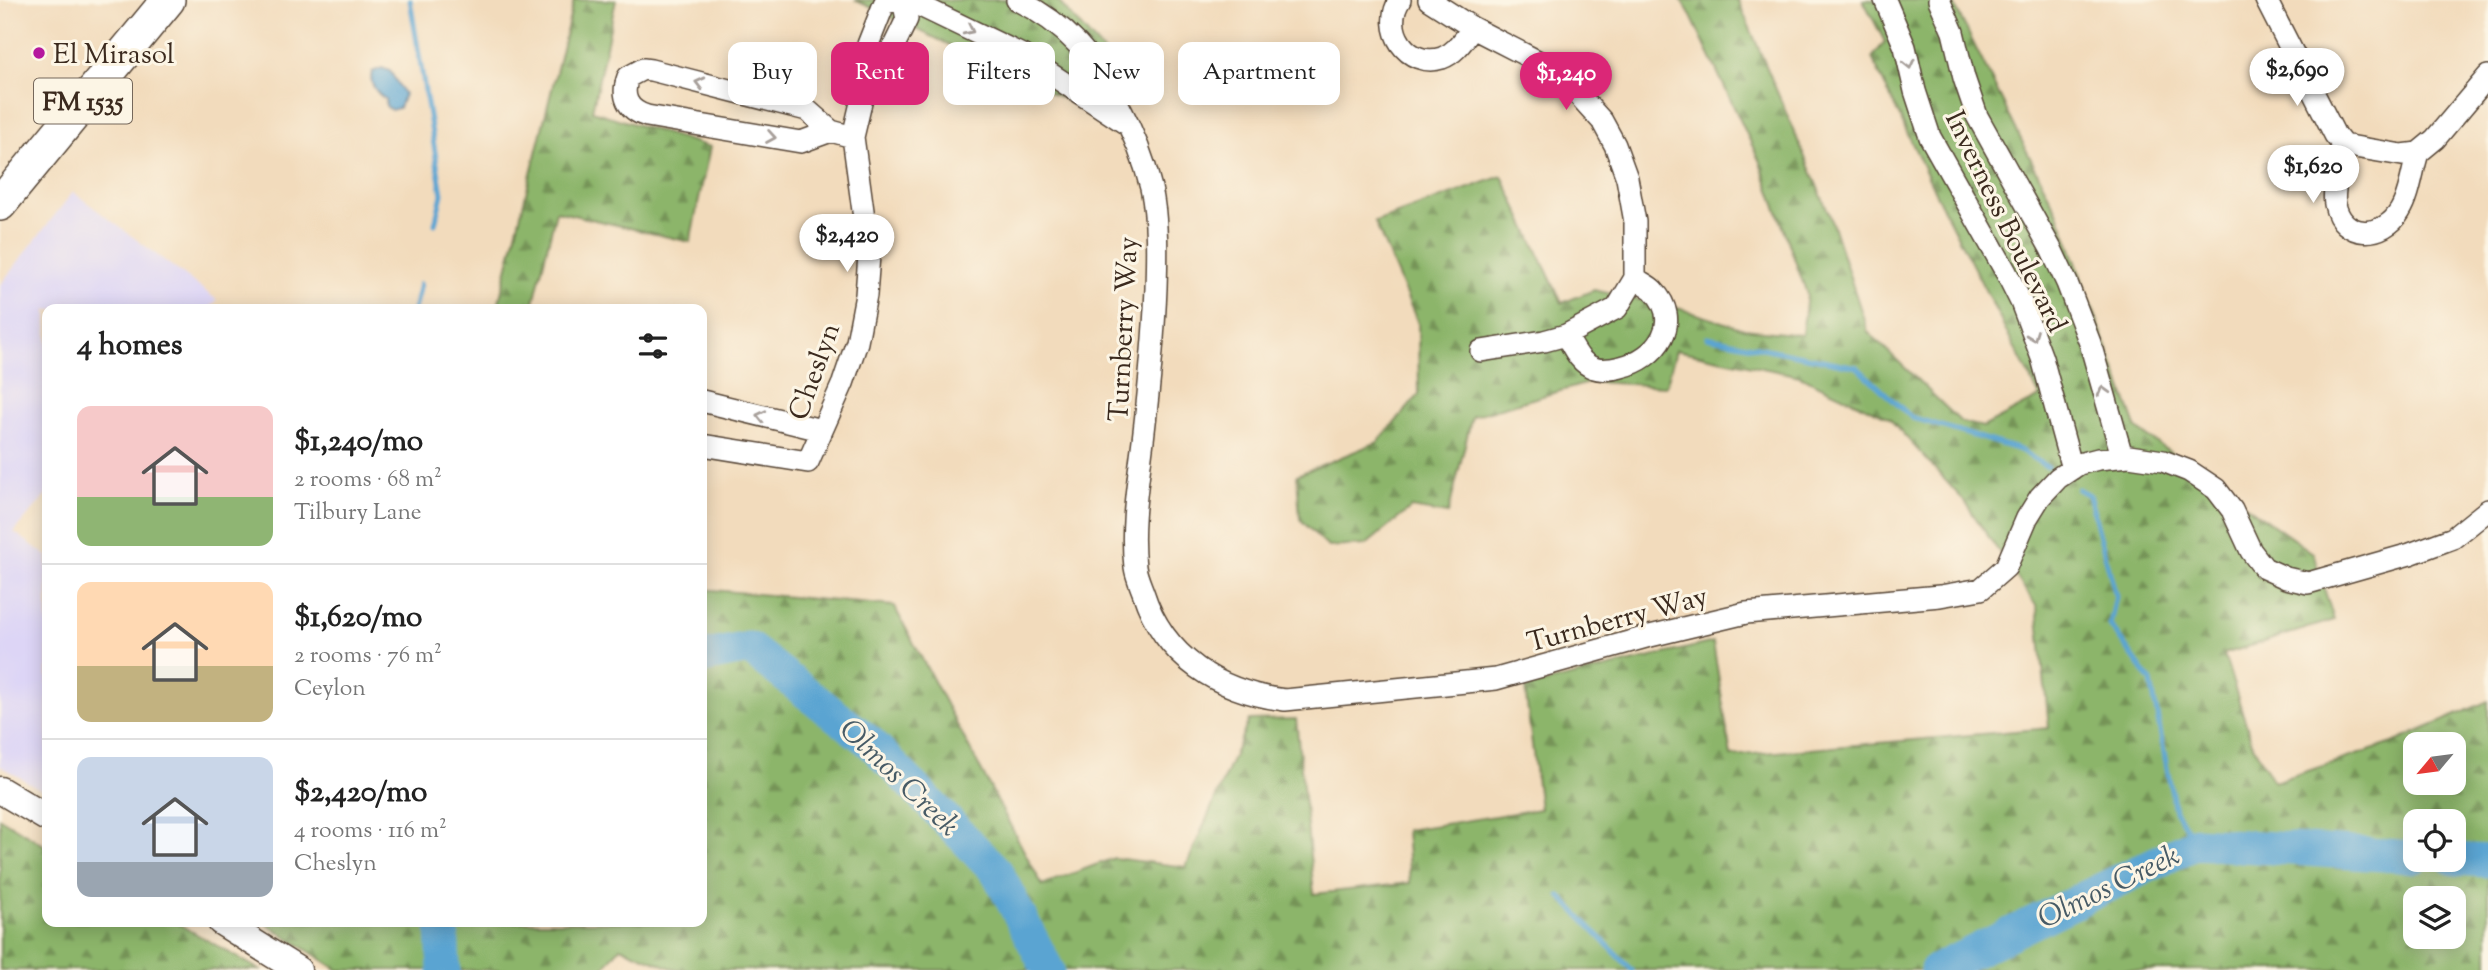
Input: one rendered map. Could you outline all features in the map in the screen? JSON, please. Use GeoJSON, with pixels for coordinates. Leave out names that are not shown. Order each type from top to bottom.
{"type":"FeatureCollection","features":[{"type":"Feature","properties":{"kind":"main road","name":"FM 1535"},"geometry":{"type":"LineString","coordinates":[[0,204],[168,0]]}},
{"type":"Feature","properties":{"kind":"street","name":"Cheslyn"},"geometry":{"type":"LineString","coordinates":[[869,42],[884,4],[894,0]]}},
{"type":"Feature","properties":{"kind":"street","name":"Cheslyn"},"geometry":{"type":"LineString","coordinates":[[896,42],[907,19],[902,0]]}},
{"type":"Feature","properties":{"kind":"street"},"geometry":{"type":"LineString","coordinates":[[908,0],[1022,55],[1129,125]]}},
{"type":"Feature","properties":{"kind":"street","name":"Turnberry Way"},"geometry":{"type":"LineString","coordinates":[[1017,0],[1045,13],[1076,41],[1102,74],[1129,125],[1150,186],[1156,221],[1154,355],[1133,529],[1136,569],[1148,608],[1172,646],[1192,666],[1215,680],[1257,697],[1285,700],[1496,679],[1650,636],[1746,614],[1940,596],[1981,589],[2007,566],[2027,518],[2040,497],[2058,478],[2079,464],[2098,458],[2122,456],[2163,461],[2198,477],[2216,489],[2232,510],[2251,551],[2264,568],[2286,578],[2308,583],[2410,554],[2452,538],[2488,510]]}},
{"type":"Feature","properties":{"kind":"street"},"geometry":{"type":"LineString","coordinates":[[1400,0],[1394,8],[1392,21],[1398,40],[1410,54],[1427,60],[1443,58],[1455,50],[1473,28]]}},
{"type":"Feature","properties":{"kind":"street"},"geometry":{"type":"LineString","coordinates":[[1429,0],[1473,28],[1543,64],[1564,79],[1602,121],[1615,145],[1627,178],[1635,222],[1635,278],[1617,308],[1566,335],[1481,351]]}},
{"type":"Feature","properties":{"kind":"street","name":"Inverness Boulevard"},"geometry":{"type":"LineString","coordinates":[[1885,0],[1905,47],[1915,91],[1930,136],[2021,302],[2042,358],[2072,469]]}},
{"type":"Feature","properties":{"kind":"street","name":"Inverness Boulevard"},"geometry":{"type":"LineString","coordinates":[[1939,0],[1953,32],[1976,116],[2051,249],[2067,283],[2090,343],[2122,456]]}},
{"type":"Feature","properties":{"kind":"street"},"geometry":{"type":"LineString","coordinates":[[2266,0],[2335,135],[2343,145],[2402,155],[2418,153],[2435,139],[2488,76]]}},
{"type":"Feature","properties":{"kind":"street"},"geometry":{"type":"LineString","coordinates":[[831,131],[801,142],[647,116],[637,113],[628,103],[624,89],[628,77],[643,69],[651,70],[807,110],[831,131],[853,137]]}},
{"type":"Feature","properties":{"kind":"street","name":"Cheslyn"},"geometry":{"type":"LineString","coordinates":[[707,446],[808,462],[843,383],[857,342],[866,295],[869,255],[853,137],[860,105]]}},
{"type":"Feature","properties":{"kind":"street"},"geometry":{"type":"LineString","coordinates":[[2343,145],[2334,202],[2339,215],[2348,225],[2363,233],[2376,232],[2392,223],[2402,209],[2418,153]]}},
{"type":"Feature","properties":{"kind":"street"},"geometry":{"type":"LineString","coordinates":[[1566,335],[1579,357],[1594,369],[1609,370],[1631,365],[1649,355],[1663,340],[1667,320],[1661,302],[1653,290],[1635,278]]}},
{"type":"Feature","properties":{"kind":"street"},"geometry":{"type":"LineString","coordinates":[[707,402],[821,430]]}},
{"type":"Feature","properties":{"kind":"street"},"geometry":{"type":"LineString","coordinates":[[0,790],[42,815]]}},
{"type":"Feature","properties":{"kind":"street"},"geometry":{"type":"LineString","coordinates":[[229,927],[298,970]]}},
{"type":"Feature","properties":{"kind":"shaded area"},"geometry":{"type":"Polygon","coordinates":[[[73,192],[217,300],[213,304],[42,304],[42,500],[14,532],[42,552],[42,790],[0,766],[0,285],[73,192]]]}},
{"type":"Feature","properties":{"kind":"green space"},"geometry":{"type":"Polygon","coordinates":[[[574,0],[616,0],[592,111],[710,147],[690,242],[556,211],[535,304],[498,304],[574,0]]]}},
{"type":"Feature","properties":{"kind":"green space"},"geometry":{"type":"Polygon","coordinates":[[[855,0],[1057,0],[1095,42],[1069,42],[1069,102],[1055,95],[1055,42],[943,42],[855,0]]]}},
{"type":"Feature","properties":{"kind":"green space"},"geometry":{"type":"Polygon","coordinates":[[[1681,0],[1738,0],[1830,216],[1868,332],[1961,422],[1983,427],[2040,397],[1936,194],[1872,58],[1885,42],[1863,0],[1952,0],[2059,216],[2137,429],[2313,553],[2334,620],[2224,654],[2252,743],[2274,782],[2403,739],[2403,795],[2466,795],[2466,732],[2418,732],[2488,701],[2488,970],[676,970],[620,947],[602,970],[338,970],[272,927],[707,927],[707,589],[894,606],[1042,885],[1114,858],[1186,867],[1249,720],[1296,719],[1314,894],[1410,883],[1406,830],[1540,809],[1525,688],[1713,642],[1731,756],[2049,728],[2037,607],[1964,501],[1889,418],[1800,376],[1676,350],[1666,386],[1592,382],[1472,416],[1448,514],[1411,508],[1366,545],[1328,547],[1300,519],[1297,475],[1378,442],[1419,395],[1418,323],[1375,222],[1502,176],[1562,303],[1594,290],[1681,309],[1744,329],[1802,335],[1807,294],[1760,162],[1681,0]]]}},
{"type":"Feature","properties":{"kind":"green space"},"geometry":{"type":"Polygon","coordinates":[[[0,818],[42,844],[42,927],[184,927],[260,970],[0,970],[0,818]]]}},
{"type":"Feature","properties":{"kind":"water"},"geometry":{"type":"Polygon","coordinates":[[[382,68],[390,71],[404,94],[399,108],[391,110],[386,106],[385,99],[372,84],[372,72],[382,68]]]}},
{"type":"Feature","properties":{"kind":"waterway"},"geometry":{"type":"LineString","coordinates":[[410,0],[442,194],[435,224]]}},
{"type":"Feature","properties":{"kind":"waterway"},"geometry":{"type":"LineString","coordinates":[[415,304],[420,284]]}},
{"type":"Feature","properties":{"kind":"waterway"},"geometry":{"type":"LineString","coordinates":[[1707,337],[1857,367],[1911,417],[2020,450],[2047,467]]}},
{"type":"Feature","properties":{"kind":"waterway"},"geometry":{"type":"LineString","coordinates":[[2078,489],[2089,495],[2116,596],[2110,625],[2151,682],[2175,811],[2196,843]]}},
{"type":"Feature","properties":{"kind":"waterway","name":"Olmos Creek"},"geometry":{"type":"LineString","coordinates":[[707,656],[749,648],[871,743],[997,872],[1048,970]]}},
{"type":"Feature","properties":{"kind":"waterway","name":"Olmos Creek"},"geometry":{"type":"LineString","coordinates":[[1936,970],[2196,843],[2403,856]]}},
{"type":"Feature","properties":{"kind":"waterway","name":"Olmos Creek"},"geometry":{"type":"LineString","coordinates":[[2466,860],[2488,861]]}},
{"type":"Feature","properties":{"kind":"waterway"},"geometry":{"type":"LineString","coordinates":[[1560,896],[1632,970]]}},
{"type":"Feature","properties":{"kind":"waterway","name":"Olmos Creek"},"geometry":{"type":"LineString","coordinates":[[442,927],[444,970]]}},
{"type":"Feature","properties":{"kind":"place","name":"El Mirasol"},"geometry":{"type":"Point","coordinates":[39,53]}}]}
